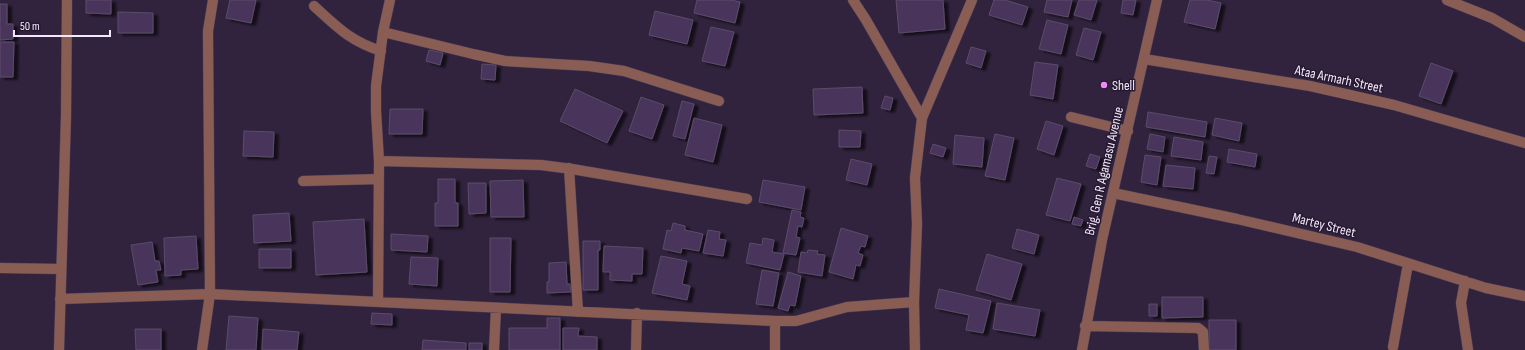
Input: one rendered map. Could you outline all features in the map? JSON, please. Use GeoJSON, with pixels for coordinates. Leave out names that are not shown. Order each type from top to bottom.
{"type":"FeatureCollection","features":[{"type":"Feature","properties":{"kind":"street"},"geometry":{"type":"LineString","coordinates":[[59,350],[66,116],[67,0]]}},
{"type":"Feature","properties":{"kind":"street"},"geometry":{"type":"LineString","coordinates":[[202,350],[210,294],[208,31],[213,0]]}},
{"type":"Feature","properties":{"kind":"street"},"geometry":{"type":"LineString","coordinates":[[378,302],[379,161],[376,105],[381,51],[390,0]]}},
{"type":"Feature","properties":{"kind":"street"},"geometry":{"type":"LineString","coordinates":[[853,0],[922,118]]}},
{"type":"Feature","properties":{"kind":"street"},"geometry":{"type":"LineString","coordinates":[[915,350],[914,302],[917,224],[915,178],[922,118],[972,0]]}},
{"type":"Feature","properties":{"kind":"street","name":"Brig. Gen R Agamasu Avenue"},"geometry":{"type":"LineString","coordinates":[[1082,350],[1085,326],[1102,240],[1157,0]]}},
{"type":"Feature","properties":{"kind":"street"},"geometry":{"type":"LineString","coordinates":[[1447,0],[1492,18],[1525,37]]}},
{"type":"Feature","properties":{"kind":"street"},"geometry":{"type":"LineString","coordinates":[[314,6],[348,36],[362,45],[381,51]]}},
{"type":"Feature","properties":{"kind":"street"},"geometry":{"type":"LineString","coordinates":[[384,32],[505,61],[589,66],[624,71],[719,101]]}},
{"type":"Feature","properties":{"kind":"street","name":"Ataa Armarh Street"},"geometry":{"type":"LineString","coordinates":[[1144,60],[1310,86],[1394,105],[1525,143]]}},
{"type":"Feature","properties":{"kind":"street"},"geometry":{"type":"LineString","coordinates":[[1071,118],[1128,131]]}},
{"type":"Feature","properties":{"kind":"street"},"geometry":{"type":"LineString","coordinates":[[379,161],[541,165],[569,168],[747,199]]}},
{"type":"Feature","properties":{"kind":"street"},"geometry":{"type":"LineString","coordinates":[[569,168],[578,312]]}},
{"type":"Feature","properties":{"kind":"street"},"geometry":{"type":"LineString","coordinates":[[303,181],[379,180]]}},
{"type":"Feature","properties":{"kind":"street","name":"Martey Street"},"geometry":{"type":"LineString","coordinates":[[1113,193],[1237,219],[1357,247],[1465,281],[1525,296]]}},
{"type":"Feature","properties":{"kind":"street"},"geometry":{"type":"LineString","coordinates":[[1393,348],[1408,264]]}},
{"type":"Feature","properties":{"kind":"street"},"geometry":{"type":"LineString","coordinates":[[0,268],[61,269]]}},
{"type":"Feature","properties":{"kind":"street"},"geometry":{"type":"LineString","coordinates":[[1465,281],[1461,303],[1468,350]]}},
{"type":"Feature","properties":{"kind":"street"},"geometry":{"type":"LineString","coordinates":[[60,299],[210,294],[776,321],[796,321],[847,307],[914,302]]}},
{"type":"Feature","properties":{"kind":"street"},"geometry":{"type":"LineString","coordinates":[[494,350],[496,308]]}},
{"type":"Feature","properties":{"kind":"street"},"geometry":{"type":"LineString","coordinates":[[636,350],[638,314]]}},
{"type":"Feature","properties":{"kind":"street"},"geometry":{"type":"LineString","coordinates":[[775,350],[776,321]]}},
{"type":"Feature","properties":{"kind":"street"},"geometry":{"type":"LineString","coordinates":[[1085,326],[1198,328],[1203,332],[1204,350]]}},
{"type":"Feature","properties":{"kind":"building"},"geometry":{"type":"Polygon","coordinates":[[[86,0],[111,0],[111,14],[86,13],[86,0]]]}},
{"type":"Feature","properties":{"kind":"building"},"geometry":{"type":"Polygon","coordinates":[[[230,0],[256,0],[251,23],[226,18],[230,0]]]}},
{"type":"Feature","properties":{"kind":"building"},"geometry":{"type":"Polygon","coordinates":[[[697,0],[731,0],[740,2],[735,23],[694,13],[697,0]]]}},
{"type":"Feature","properties":{"kind":"building"},"geometry":{"type":"Polygon","coordinates":[[[896,0],[943,0],[945,29],[899,33],[896,0]]]}},
{"type":"Feature","properties":{"kind":"building"},"geometry":{"type":"Polygon","coordinates":[[[994,0],[1005,0],[1028,7],[1022,25],[989,15],[994,0]]]}},
{"type":"Feature","properties":{"kind":"building"},"geometry":{"type":"Polygon","coordinates":[[[1047,0],[1072,0],[1068,17],[1044,12],[1047,0]]]}},
{"type":"Feature","properties":{"kind":"building"},"geometry":{"type":"Polygon","coordinates":[[[1079,0],[1097,0],[1091,20],[1074,15],[1079,0]]]}},
{"type":"Feature","properties":{"kind":"building"},"geometry":{"type":"Polygon","coordinates":[[[1123,0],[1136,0],[1133,15],[1121,13],[1123,0]]]}},
{"type":"Feature","properties":{"kind":"building"},"geometry":{"type":"Polygon","coordinates":[[[1190,0],[1207,0],[1221,3],[1215,29],[1184,22],[1190,0]]]}},
{"type":"Feature","properties":{"kind":"building"},"geometry":{"type":"Polygon","coordinates":[[[0,4],[7,4],[7,24],[13,24],[13,39],[0,40],[0,4]]]}},
{"type":"Feature","properties":{"kind":"building"},"geometry":{"type":"Polygon","coordinates":[[[655,11],[693,20],[687,44],[649,35],[655,11]]]}},
{"type":"Feature","properties":{"kind":"building"},"geometry":{"type":"Polygon","coordinates":[[[118,12],[153,13],[153,33],[118,33],[118,12]]]}},
{"type":"Feature","properties":{"kind":"building"},"geometry":{"type":"Polygon","coordinates":[[[1047,20],[1068,25],[1061,54],[1039,49],[1047,20]]]}},
{"type":"Feature","properties":{"kind":"building"},"geometry":{"type":"Polygon","coordinates":[[[711,27],[734,32],[725,66],[702,61],[711,27]]]}},
{"type":"Feature","properties":{"kind":"building"},"geometry":{"type":"Polygon","coordinates":[[[1084,28],[1101,32],[1093,60],[1076,55],[1084,28]]]}},
{"type":"Feature","properties":{"kind":"building"},"geometry":{"type":"Polygon","coordinates":[[[0,42],[14,42],[13,77],[0,77],[0,42]]]}},
{"type":"Feature","properties":{"kind":"building"},"geometry":{"type":"Polygon","coordinates":[[[971,47],[986,51],[981,68],[966,63],[971,47]]]}},
{"type":"Feature","properties":{"kind":"building"},"geometry":{"type":"Polygon","coordinates":[[[429,50],[443,53],[440,65],[426,61],[429,50]]]}},
{"type":"Feature","properties":{"kind":"building"},"geometry":{"type":"Polygon","coordinates":[[[1035,62],[1058,65],[1053,99],[1030,95],[1035,62]]]}},
{"type":"Feature","properties":{"kind":"building"},"geometry":{"type":"Polygon","coordinates":[[[1431,63],[1453,71],[1441,104],[1419,96],[1431,63]]]}},
{"type":"Feature","properties":{"kind":"building"},"geometry":{"type":"Polygon","coordinates":[[[482,64],[496,65],[495,80],[481,79],[482,64]]]}},
{"type":"Feature","properties":{"kind":"building"},"geometry":{"type":"Polygon","coordinates":[[[862,87],[863,113],[814,115],[813,89],[862,87]]]}},
{"type":"Feature","properties":{"kind":"building"},"geometry":{"type":"Polygon","coordinates":[[[575,89],[623,111],[607,143],[560,121],[575,89]]]}},
{"type":"Feature","properties":{"kind":"building"},"geometry":{"type":"Polygon","coordinates":[[[885,96],[893,98],[890,110],[881,108],[885,96]]]}},
{"type":"Feature","properties":{"kind":"building"},"geometry":{"type":"Polygon","coordinates":[[[641,97],[664,105],[652,139],[629,131],[641,97]]]}},
{"type":"Feature","properties":{"kind":"building"},"geometry":{"type":"Polygon","coordinates":[[[682,101],[694,104],[685,139],[673,136],[682,101]]]}},
{"type":"Feature","properties":{"kind":"building"},"geometry":{"type":"Polygon","coordinates":[[[390,109],[423,109],[422,134],[389,134],[390,109]]]}},
{"type":"Feature","properties":{"kind":"building"},"geometry":{"type":"Polygon","coordinates":[[[1148,112],[1207,122],[1205,137],[1146,127],[1148,112]]]}},
{"type":"Feature","properties":{"kind":"building"},"geometry":{"type":"Polygon","coordinates":[[[694,118],[722,125],[713,162],[685,155],[694,118]]]}},
{"type":"Feature","properties":{"kind":"building"},"geometry":{"type":"Polygon","coordinates":[[[1215,118],[1242,123],[1239,141],[1212,135],[1215,118]]]}},
{"type":"Feature","properties":{"kind":"building"},"geometry":{"type":"Polygon","coordinates":[[[1046,121],[1063,126],[1054,155],[1037,149],[1046,121]]]}},
{"type":"Feature","properties":{"kind":"building"},"geometry":{"type":"Polygon","coordinates":[[[839,130],[861,131],[860,147],[839,147],[839,130]]]}},
{"type":"Feature","properties":{"kind":"building"},"geometry":{"type":"Polygon","coordinates":[[[244,131],[274,132],[273,157],[243,156],[244,131]]]}},
{"type":"Feature","properties":{"kind":"building"},"geometry":{"type":"Polygon","coordinates":[[[995,134],[1014,138],[1005,180],[985,176],[995,134]]]}},
{"type":"Feature","properties":{"kind":"building"},"geometry":{"type":"Polygon","coordinates":[[[1150,134],[1165,137],[1163,152],[1147,149],[1150,134]]]}},
{"type":"Feature","properties":{"kind":"building"},"geometry":{"type":"Polygon","coordinates":[[[955,135],[984,138],[982,167],[953,164],[955,135]]]}},
{"type":"Feature","properties":{"kind":"building"},"geometry":{"type":"Polygon","coordinates":[[[1174,137],[1203,142],[1201,160],[1171,156],[1174,137]]]}},
{"type":"Feature","properties":{"kind":"building"},"geometry":{"type":"Polygon","coordinates":[[[933,144],[946,148],[943,157],[930,153],[933,144]]]}},
{"type":"Feature","properties":{"kind":"building"},"geometry":{"type":"Polygon","coordinates":[[[1229,149],[1257,154],[1255,167],[1227,162],[1229,149]]]}},
{"type":"Feature","properties":{"kind":"building"},"geometry":{"type":"Polygon","coordinates":[[[1090,154],[1100,157],[1096,169],[1086,166],[1090,154]]]}},
{"type":"Feature","properties":{"kind":"building"},"geometry":{"type":"Polygon","coordinates":[[[1145,155],[1161,157],[1157,185],[1141,182],[1145,155]]]}},
{"type":"Feature","properties":{"kind":"building"},"geometry":{"type":"Polygon","coordinates":[[[1209,156],[1217,157],[1214,174],[1206,173],[1209,156]]]}},
{"type":"Feature","properties":{"kind":"building"},"geometry":{"type":"Polygon","coordinates":[[[851,159],[872,164],[867,185],[846,180],[851,159]]]}},
{"type":"Feature","properties":{"kind":"building"},"geometry":{"type":"Polygon","coordinates":[[[1166,165],[1195,168],[1193,189],[1163,186],[1166,165]]]}},
{"type":"Feature","properties":{"kind":"building"},"geometry":{"type":"Polygon","coordinates":[[[1057,178],[1081,184],[1070,221],[1046,215],[1057,178]]]}},
{"type":"Feature","properties":{"kind":"building"},"geometry":{"type":"Polygon","coordinates":[[[438,179],[455,179],[455,203],[458,203],[458,226],[435,226],[435,203],[438,203],[438,179]]]}},
{"type":"Feature","properties":{"kind":"building"},"geometry":{"type":"Polygon","coordinates":[[[523,180],[524,217],[491,217],[490,181],[523,180]]]}},
{"type":"Feature","properties":{"kind":"building"},"geometry":{"type":"Polygon","coordinates":[[[763,180],[805,187],[801,210],[759,202],[763,180]]]}},
{"type":"Feature","properties":{"kind":"building"},"geometry":{"type":"Polygon","coordinates":[[[468,183],[486,183],[486,213],[469,214],[468,183]]]}},
{"type":"Feature","properties":{"kind":"building"},"geometry":{"type":"Polygon","coordinates":[[[792,210],[801,212],[800,217],[804,218],[802,227],[798,226],[796,237],[800,238],[796,255],[783,253],[792,210]]]}},
{"type":"Feature","properties":{"kind":"building"},"geometry":{"type":"Polygon","coordinates":[[[289,213],[291,241],[254,243],[253,215],[289,213]]]}},
{"type":"Feature","properties":{"kind":"building"},"geometry":{"type":"Polygon","coordinates":[[[1074,217],[1083,220],[1081,226],[1072,224],[1074,217]]]}},
{"type":"Feature","properties":{"kind":"building"},"geometry":{"type":"Polygon","coordinates":[[[364,219],[367,272],[316,275],[313,222],[364,219]]]}},
{"type":"Feature","properties":{"kind":"building"},"geometry":{"type":"Polygon","coordinates":[[[673,223],[685,226],[685,230],[703,234],[699,251],[682,248],[681,253],[663,249],[667,230],[671,231],[673,223]]]}},
{"type":"Feature","properties":{"kind":"building"},"geometry":{"type":"Polygon","coordinates":[[[841,228],[868,236],[865,247],[861,246],[858,253],[863,255],[860,266],[856,265],[853,279],[829,272],[841,228]]]}},
{"type":"Feature","properties":{"kind":"building"},"geometry":{"type":"Polygon","coordinates":[[[1017,229],[1039,235],[1034,254],[1012,248],[1017,229]]]}},
{"type":"Feature","properties":{"kind":"building"},"geometry":{"type":"Polygon","coordinates":[[[708,230],[720,232],[719,239],[726,240],[723,256],[703,253],[708,230]]]}},
{"type":"Feature","properties":{"kind":"building"},"geometry":{"type":"Polygon","coordinates":[[[391,234],[428,236],[427,252],[391,250],[391,234]]]}},
{"type":"Feature","properties":{"kind":"building"},"geometry":{"type":"Polygon","coordinates":[[[196,236],[198,269],[181,270],[181,275],[165,276],[164,238],[196,236]]]}},
{"type":"Feature","properties":{"kind":"building"},"geometry":{"type":"Polygon","coordinates":[[[490,238],[511,238],[510,292],[490,292],[490,238]]]}},
{"type":"Feature","properties":{"kind":"building"},"geometry":{"type":"Polygon","coordinates":[[[763,238],[774,240],[772,252],[784,254],[780,270],[746,263],[750,243],[762,245],[763,238]]]}},
{"type":"Feature","properties":{"kind":"building"},"geometry":{"type":"Polygon","coordinates":[[[583,241],[600,241],[600,250],[598,250],[598,290],[583,290],[583,241]]]}},
{"type":"Feature","properties":{"kind":"building"},"geometry":{"type":"Polygon","coordinates":[[[152,242],[155,261],[159,261],[161,270],[156,270],[158,282],[138,285],[131,245],[152,242]]]}},
{"type":"Feature","properties":{"kind":"building"},"geometry":{"type":"Polygon","coordinates":[[[604,246],[643,248],[642,274],[632,274],[632,281],[610,280],[610,272],[603,272],[604,246]]]}},
{"type":"Feature","properties":{"kind":"building"},"geometry":{"type":"Polygon","coordinates":[[[259,249],[291,249],[291,268],[259,268],[259,249]]]}},
{"type":"Feature","properties":{"kind":"building"},"geometry":{"type":"Polygon","coordinates":[[[808,250],[818,251],[817,254],[825,255],[822,276],[798,272],[801,252],[807,253],[808,250]]]}},
{"type":"Feature","properties":{"kind":"building"},"geometry":{"type":"Polygon","coordinates":[[[987,254],[1022,264],[1011,300],[976,290],[987,254]]]}},
{"type":"Feature","properties":{"kind":"building"},"geometry":{"type":"Polygon","coordinates":[[[661,256],[687,261],[682,284],[690,286],[687,300],[652,293],[661,256]]]}},
{"type":"Feature","properties":{"kind":"building"},"geometry":{"type":"Polygon","coordinates":[[[411,257],[438,258],[437,286],[409,284],[411,257]]]}},
{"type":"Feature","properties":{"kind":"building"},"geometry":{"type":"Polygon","coordinates":[[[566,262],[567,284],[570,284],[571,292],[547,293],[547,282],[549,282],[549,263],[566,262]]]}},
{"type":"Feature","properties":{"kind":"building"},"geometry":{"type":"Polygon","coordinates":[[[762,270],[779,273],[773,306],[756,304],[762,270]]]}},
{"type":"Feature","properties":{"kind":"building"},"geometry":{"type":"Polygon","coordinates":[[[788,272],[801,276],[795,306],[790,305],[788,311],[778,308],[788,272]]]}},
{"type":"Feature","properties":{"kind":"building"},"geometry":{"type":"Polygon","coordinates":[[[939,289],[991,301],[983,333],[966,330],[969,315],[935,308],[939,289]]]}},
{"type":"Feature","properties":{"kind":"building"},"geometry":{"type":"Polygon","coordinates":[[[1162,297],[1203,297],[1203,317],[1162,318],[1162,297]]]}},
{"type":"Feature","properties":{"kind":"building"},"geometry":{"type":"Polygon","coordinates":[[[997,303],[1040,310],[1035,336],[993,329],[997,303]]]}},
{"type":"Feature","properties":{"kind":"building"},"geometry":{"type":"Polygon","coordinates":[[[1149,304],[1157,304],[1157,316],[1149,316],[1149,304]]]}},
{"type":"Feature","properties":{"kind":"building"},"geometry":{"type":"Polygon","coordinates":[[[372,313],[392,314],[392,325],[371,324],[372,313]]]}},
{"type":"Feature","properties":{"kind":"building"},"geometry":{"type":"Polygon","coordinates":[[[229,316],[258,318],[256,350],[226,350],[229,316]]]}},
{"type":"Feature","properties":{"kind":"building"},"geometry":{"type":"Polygon","coordinates":[[[547,318],[560,318],[560,350],[509,350],[509,328],[547,328],[547,318]]]}},
{"type":"Feature","properties":{"kind":"building"},"geometry":{"type":"Polygon","coordinates":[[[1209,320],[1236,320],[1236,350],[1209,350],[1209,320]]]}},
{"type":"Feature","properties":{"kind":"building"},"geometry":{"type":"Polygon","coordinates":[[[563,328],[579,328],[578,336],[597,337],[597,350],[563,350],[563,328]]]}},
{"type":"Feature","properties":{"kind":"building"},"geometry":{"type":"Polygon","coordinates":[[[135,329],[161,329],[161,350],[136,350],[135,329]]]}},
{"type":"Feature","properties":{"kind":"building"},"geometry":{"type":"Polygon","coordinates":[[[263,329],[299,332],[297,350],[262,350],[263,329]]]}},
{"type":"Feature","properties":{"kind":"building"},"geometry":{"type":"Polygon","coordinates":[[[423,340],[466,343],[466,350],[422,350],[423,340]]]}},
{"type":"Feature","properties":{"kind":"building"},"geometry":{"type":"Polygon","coordinates":[[[469,343],[482,343],[482,350],[469,350],[469,343]]]}},
{"type":"Feature","properties":{"kind":"place","name":"Shell"},"geometry":{"type":"Point","coordinates":[1104,85]}}]}
